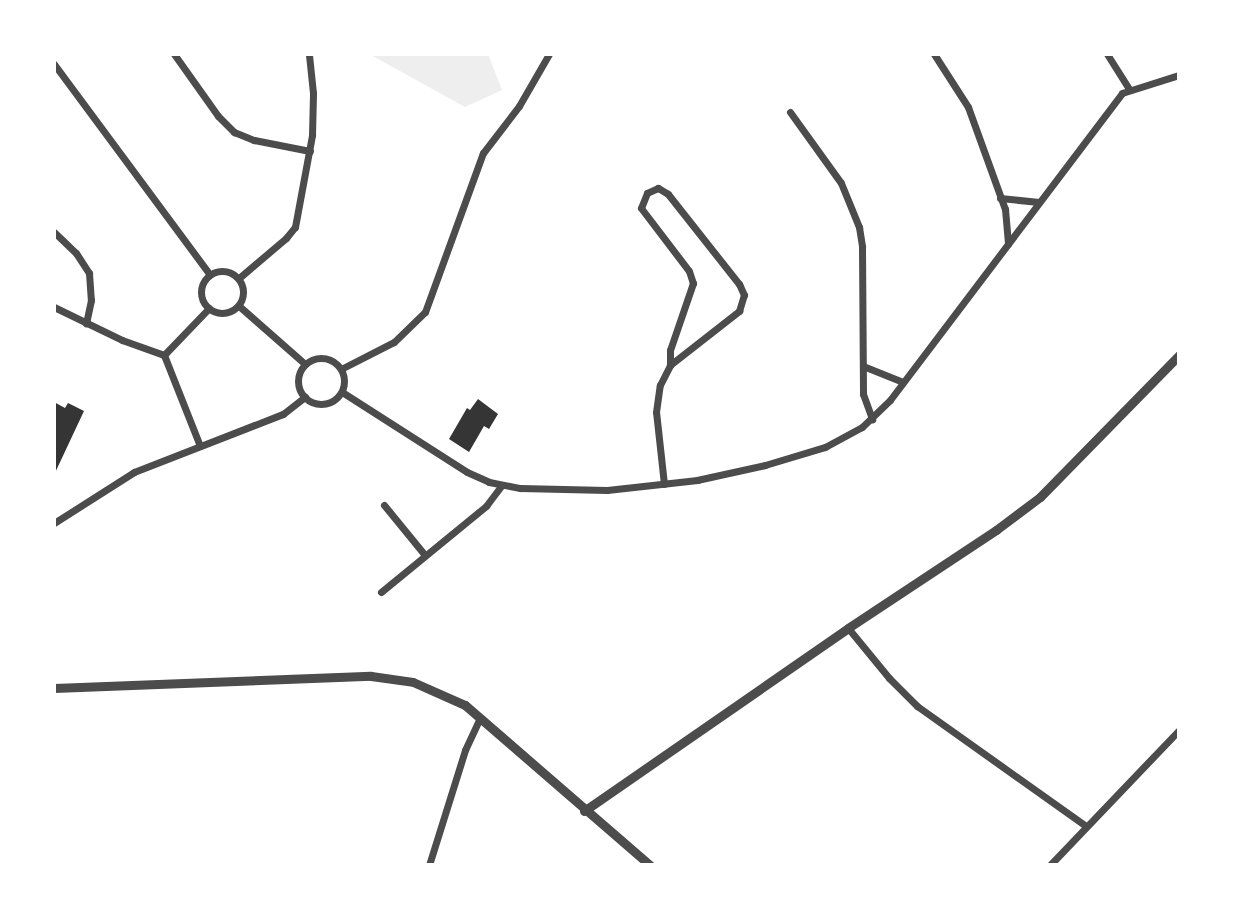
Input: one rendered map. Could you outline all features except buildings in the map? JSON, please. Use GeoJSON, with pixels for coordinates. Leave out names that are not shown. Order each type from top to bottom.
{"type":"FeatureCollection","features":[{"type":"Feature","properties":{"kind":"street"},"geometry":{"type":"LineString","coordinates":[[174,54],[218,116],[234,132],[254,140],[310,151]]}},
{"type":"Feature","properties":{"kind":"street"},"geometry":{"type":"LineString","coordinates":[[239,278],[292,233],[310,151],[313,102],[309,54]]}},
{"type":"Feature","properties":{"kind":"street"},"geometry":{"type":"LineString","coordinates":[[341,369],[394,342],[425,312],[482,153],[519,106],[549,54]]}},
{"type":"Feature","properties":{"kind":"street"},"geometry":{"type":"LineString","coordinates":[[934,54],[968,107],[1006,217],[1008,244]]}},
{"type":"Feature","properties":{"kind":"street"},"geometry":{"type":"LineString","coordinates":[[1107,54],[1129,89]]}},
{"type":"Feature","properties":{"kind":"street"},"geometry":{"type":"LineString","coordinates":[[54,64],[210,275]]}},
{"type":"Feature","properties":{"kind":"street"},"geometry":{"type":"LineString","coordinates":[[342,392],[467,472],[502,485],[570,490],[664,484],[732,473],[798,456],[848,436],[872,419],[1008,244],[1113,102],[1129,89],[1169,80],[1179,75]]}},
{"type":"Feature","properties":{"kind":"street"},"geometry":{"type":"LineString","coordinates":[[790,112],[841,183],[856,216],[862,247],[863,394],[872,419]]}},
{"type":"Feature","properties":{"kind":"street"},"geometry":{"type":"LineString","coordinates":[[664,484],[656,412],[660,385],[670,365],[742,307],[744,295],[739,284],[668,194],[658,188],[647,194],[641,208],[689,271],[693,283],[670,350],[670,365]]}},
{"type":"Feature","properties":{"kind":"street"},"geometry":{"type":"LineString","coordinates":[[1000,198],[1039,202]]}},
{"type":"Feature","properties":{"kind":"street"},"geometry":{"type":"LineString","coordinates":[[54,232],[76,253],[89,273],[91,300],[86,323]]}},
{"type":"Feature","properties":{"kind":"street"},"geometry":{"type":"LineString","coordinates":[[228,271],[239,278],[244,295],[239,306],[221,313],[209,308],[201,291],[210,275],[228,271]]}},
{"type":"Feature","properties":{"kind":"street"},"geometry":{"type":"LineString","coordinates":[[239,306],[305,365]]}},
{"type":"Feature","properties":{"kind":"street"},"geometry":{"type":"LineString","coordinates":[[54,307],[164,355],[200,446]]}},
{"type":"Feature","properties":{"kind":"street"},"geometry":{"type":"LineString","coordinates":[[164,355],[209,308]]}},
{"type":"Feature","properties":{"kind":"street"},"geometry":{"type":"LineString","coordinates":[[584,811],[848,628],[996,530],[1040,496],[1179,355]]}},
{"type":"Feature","properties":{"kind":"street"},"geometry":{"type":"LineString","coordinates":[[324,358],[341,369],[345,381],[342,392],[331,402],[317,404],[304,397],[299,387],[299,375],[305,365],[314,359],[324,358]]}},
{"type":"Feature","properties":{"kind":"street"},"geometry":{"type":"LineString","coordinates":[[863,366],[903,382]]}},
{"type":"Feature","properties":{"kind":"street"},"geometry":{"type":"LineString","coordinates":[[54,523],[134,472],[283,414],[304,397]]}},
{"type":"Feature","properties":{"kind":"street"},"geometry":{"type":"LineString","coordinates":[[381,592],[486,506],[502,485]]}},
{"type":"Feature","properties":{"kind":"street"},"geometry":{"type":"LineString","coordinates":[[384,505],[425,554]]}},
{"type":"Feature","properties":{"kind":"street"},"geometry":{"type":"LineString","coordinates":[[848,628],[889,678],[917,706],[1086,826]]}},
{"type":"Feature","properties":{"kind":"street"},"geometry":{"type":"LineString","coordinates":[[54,688],[385,676],[438,691],[480,718],[584,811],[650,865]]}},
{"type":"Feature","properties":{"kind":"street"},"geometry":{"type":"LineString","coordinates":[[429,865],[465,750],[480,718]]}},
{"type":"Feature","properties":{"kind":"street"},"geometry":{"type":"LineString","coordinates":[[1050,865],[1179,730]]}},
{"type":"Feature","properties":{"kind":"shaded area"},"geometry":{"type":"Polygon","coordinates":[[[369,54],[488,54],[502,90],[465,107],[369,54]]]}}]}
